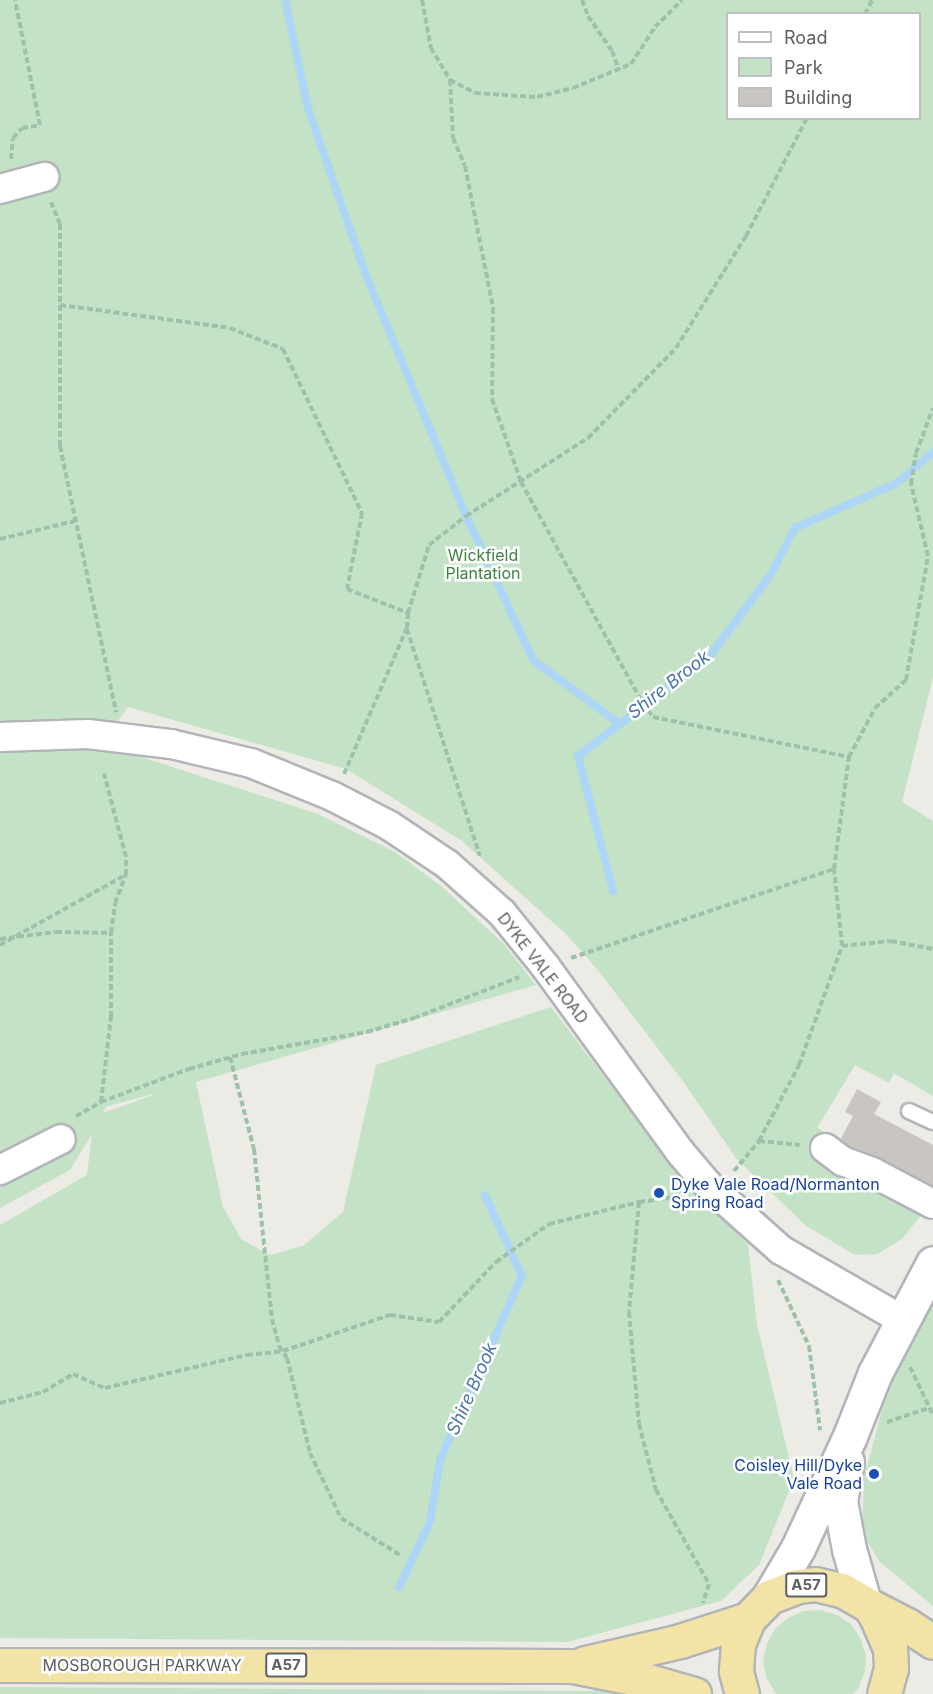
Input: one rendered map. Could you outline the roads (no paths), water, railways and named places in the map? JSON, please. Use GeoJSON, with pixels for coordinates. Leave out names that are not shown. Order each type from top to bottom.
{"type":"FeatureCollection","features":[{"type":"Feature","properties":{"kind":"highway","name":"A57"},"geometry":{"type":"LineString","coordinates":[[759,1608],[797,1586],[815,1584],[842,1590],[907,1625],[933,1642]]}},
{"type":"Feature","properties":{"kind":"highway"},"geometry":{"type":"LineString","coordinates":[[867,1604],[884,1630],[890,1648],[891,1668],[884,1694]]}},
{"type":"Feature","properties":{"kind":"highway"},"geometry":{"type":"LineString","coordinates":[[742,1694],[736,1671],[738,1644],[759,1608]]}},
{"type":"Feature","properties":{"kind":"highway","name":"MOSBOROUGH PARKWAY"},"geometry":{"type":"LineString","coordinates":[[573,1666],[680,1641],[759,1608]]}},
{"type":"Feature","properties":{"kind":"highway","name":"MOSBOROUGH PARKWAY"},"geometry":{"type":"LineString","coordinates":[[0,1665],[573,1666],[648,1681],[694,1694]]}},
{"type":"Feature","properties":{"kind":"main road"},"geometry":{"type":"LineString","coordinates":[[759,1608],[798,1548],[835,1436],[875,1373],[933,1263]]}},
{"type":"Feature","properties":{"kind":"main road"},"geometry":{"type":"LineString","coordinates":[[835,1436],[840,1501],[849,1549],[867,1604]]}},
{"type":"Feature","properties":{"kind":"street","name":"DYKE VALE ROAD"},"geometry":{"type":"LineString","coordinates":[[0,737],[88,734],[171,744],[251,763],[332,796],[390,826],[447,864],[502,913],[545,966],[681,1153],[712,1189],[782,1250],[902,1320]]}},
{"type":"Feature","properties":{"kind":"street"},"geometry":{"type":"LineString","coordinates":[[0,1170],[66,1129]]}},
{"type":"Feature","properties":{"kind":"street"},"geometry":{"type":"LineString","coordinates":[[825,1148],[842,1161],[872,1172],[933,1204]]}},
{"type":"Feature","properties":{"kind":"lane"},"geometry":{"type":"LineString","coordinates":[[909,1111],[933,1122]]}},
{"type":"Feature","properties":{"kind":"waterway"},"geometry":{"type":"LineString","coordinates":[[285,0],[308,108],[365,273],[466,516],[533,660],[620,724]]}},
{"type":"Feature","properties":{"kind":"waterway","name":"Shire Brook"},"geometry":{"type":"LineString","coordinates":[[613,891],[578,756],[712,653],[771,574],[795,528],[897,483],[933,452]]}},
{"type":"Feature","properties":{"kind":"waterway","name":"Shire Brook"},"geometry":{"type":"LineString","coordinates":[[399,1587],[430,1522],[440,1460],[522,1276],[485,1195]]}},
{"type":"Feature","properties":{"kind":"place","name":"Dyke Vale Road/Normanton Spring Road"},"geometry":{"type":"Point","coordinates":[659,1193]}},
{"type":"Feature","properties":{"kind":"place","name":"Coisley Hill/Dyke Vale Road"},"geometry":{"type":"Point","coordinates":[874,1474]}},
{"type":"Feature","properties":{"kind":"park label","name":"Wickfield Plantation"},"geometry":{"type":"Point","coordinates":[483,564]}}]}
